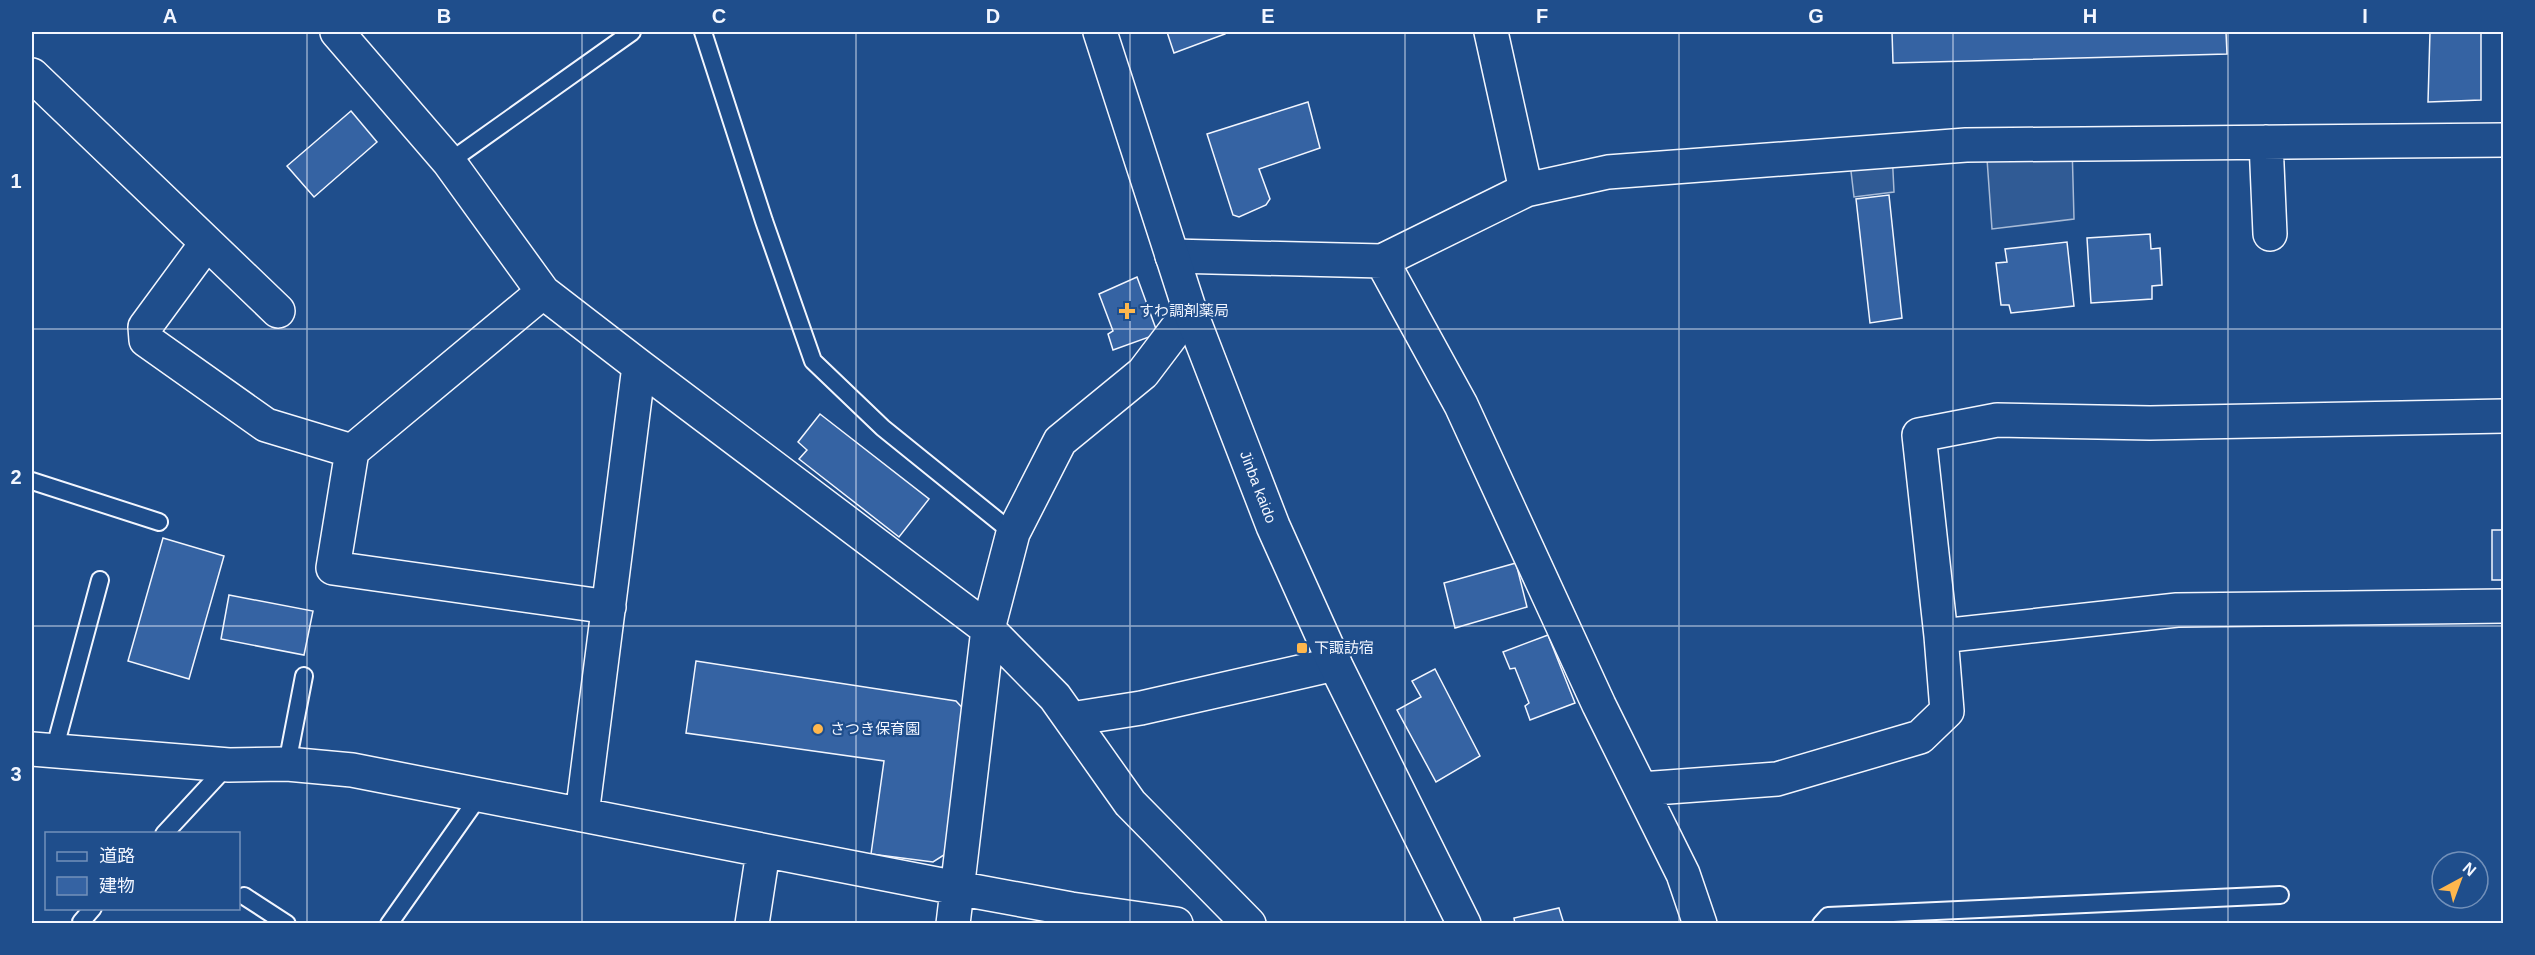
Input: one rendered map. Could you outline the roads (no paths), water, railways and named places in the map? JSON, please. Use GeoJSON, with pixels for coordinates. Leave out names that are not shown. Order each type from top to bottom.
{"type":"FeatureCollection","features":[{"type":"Feature","properties":{"kind":"street"},"geometry":{"type":"LineString","coordinates":[[337,32],[449,162],[543,292],[988,629],[1055,697],[1130,803],[1250,924]]}},
{"type":"Feature","properties":{"kind":"street","name":"Jinba kaido"},"geometry":{"type":"LineString","coordinates":[[1100,32],[1190,311],[1273,526],[1335,664],[1464,924]]}},
{"type":"Feature","properties":{"kind":"street"},"geometry":{"type":"LineString","coordinates":[[1491,32],[1526,190]]}},
{"type":"Feature","properties":{"kind":"street"},"geometry":{"type":"LineString","coordinates":[[32,75],[278,311]]}},
{"type":"Feature","properties":{"kind":"street"},"geometry":{"type":"LineString","coordinates":[[1172,256],[1382,261],[1526,190],[1608,172],[1966,146],[2504,140]]}},
{"type":"Feature","properties":{"kind":"street"},"geometry":{"type":"LineString","coordinates":[[2266,142],[2270,234]]}},
{"type":"Feature","properties":{"kind":"street"},"geometry":{"type":"LineString","coordinates":[[206,244],[145,327],[146,340],[266,425],[352,451]]}},
{"type":"Feature","properties":{"kind":"street"},"geometry":{"type":"LineString","coordinates":[[1382,261],[1461,405],[1599,705],[1683,874],[1700,924]]}},
{"type":"Feature","properties":{"kind":"street"},"geometry":{"type":"LineString","coordinates":[[543,292],[352,451],[333,568],[609,607]]}},
{"type":"Feature","properties":{"kind":"street"},"geometry":{"type":"LineString","coordinates":[[954,924],[988,629],[1013,533],[1060,441],[1143,373],[1190,311]]}},
{"type":"Feature","properties":{"kind":"street"},"geometry":{"type":"LineString","coordinates":[[582,815],[639,366]]}},
{"type":"Feature","properties":{"kind":"street"},"geometry":{"type":"LineString","coordinates":[[1641,789],[1777,779],[1920,737],[1947,711],[1919,435],[1996,420],[2150,423],[2504,416]]}},
{"type":"Feature","properties":{"kind":"street"},"geometry":{"type":"LineString","coordinates":[[1941,636],[2177,610],[2504,606]]}},
{"type":"Feature","properties":{"kind":"street"},"geometry":{"type":"LineString","coordinates":[[1071,719],[1141,708],[1335,664]]}},
{"type":"Feature","properties":{"kind":"street"},"geometry":{"type":"LineString","coordinates":[[43,750],[229,765],[287,764],[352,770],[763,852],[1071,909],[1176,924]]}},
{"type":"Feature","properties":{"kind":"street"},"geometry":{"type":"LineString","coordinates":[[752,924],[763,852]]}},
{"type":"Feature","properties":{"kind":"lane"},"geometry":{"type":"LineString","coordinates":[[449,162],[632,32]]}},
{"type":"Feature","properties":{"kind":"lane"},"geometry":{"type":"LineString","coordinates":[[703,32],[764,221],[813,361],[883,428],[1013,533]]}},
{"type":"Feature","properties":{"kind":"lane"},"geometry":{"type":"LineString","coordinates":[[32,481],[159,522]]}},
{"type":"Feature","properties":{"kind":"lane"},"geometry":{"type":"LineString","coordinates":[[43,750],[100,580]]}},
{"type":"Feature","properties":{"kind":"lane"},"geometry":{"type":"LineString","coordinates":[[287,764],[304,676]]}},
{"type":"Feature","properties":{"kind":"lane"},"geometry":{"type":"LineString","coordinates":[[166,832],[229,765]]}},
{"type":"Feature","properties":{"kind":"lane"},"geometry":{"type":"LineString","coordinates":[[389,924],[480,795]]}},
{"type":"Feature","properties":{"kind":"lane"},"geometry":{"type":"LineString","coordinates":[[1821,924],[1828,916],[2280,895]]}},
{"type":"Feature","properties":{"kind":"lane"},"geometry":{"type":"LineString","coordinates":[[244,896],[287,924]]}},
{"type":"Feature","properties":{"kind":"lane"},"geometry":{"type":"LineString","coordinates":[[81,922],[92,910]]}},
{"type":"Feature","properties":{"kind":"place","name":"すわ調剤薬局"},"geometry":{"type":"Point","coordinates":[1127,311]}},
{"type":"Feature","properties":{"kind":"place","name":"下諏訪宿"},"geometry":{"type":"Point","coordinates":[1302,648]}},
{"type":"Feature","properties":{"kind":"place","name":"さつき保育園"},"geometry":{"type":"Point","coordinates":[818,729]}}]}
